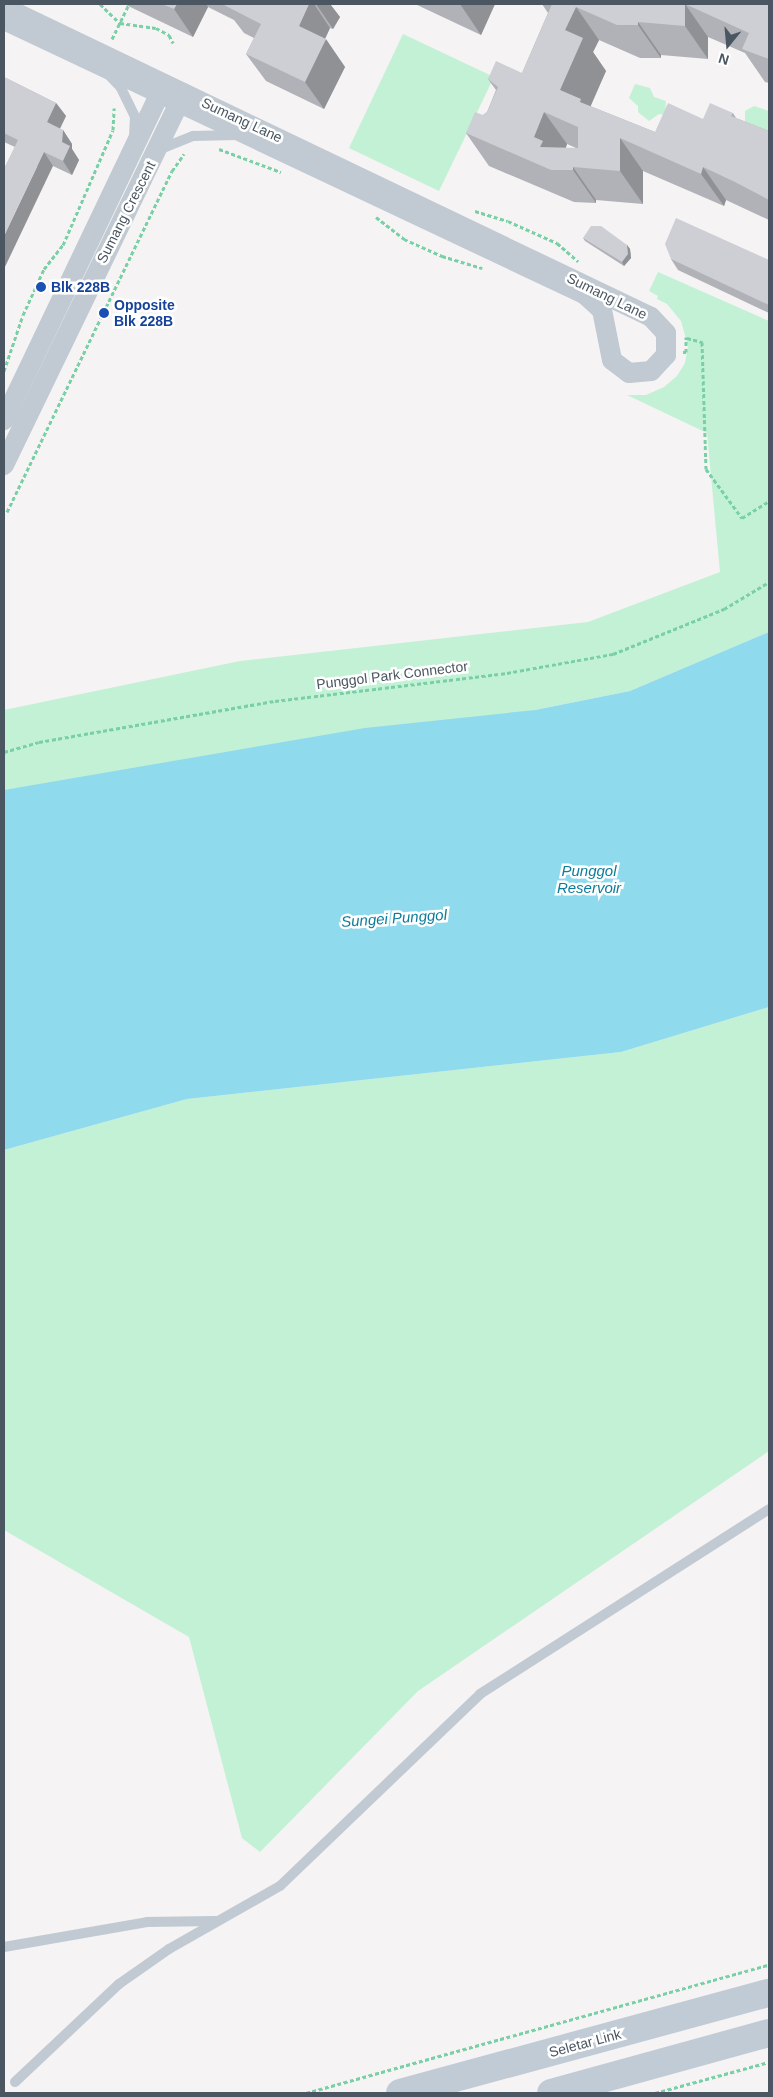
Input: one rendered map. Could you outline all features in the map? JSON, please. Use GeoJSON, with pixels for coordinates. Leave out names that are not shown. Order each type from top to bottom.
{"type":"FeatureCollection","features":[{"type":"Feature","properties":{"kind":"main road","name":"Seletar Link"},"geometry":{"type":"LineString","coordinates":[[400,2093],[769,1993]]}},
{"type":"Feature","properties":{"kind":"main road"},"geometry":{"type":"LineString","coordinates":[[550,2093],[769,2033]]}},
{"type":"Feature","properties":{"kind":"street","name":"Sumang Lane"},"geometry":{"type":"LineString","coordinates":[[4,7],[182,99],[652,317],[666,333],[666,355],[651,372],[635,374],[619,368],[608,350],[607,327],[602,310],[589,297],[247,135],[182,99]]}},
{"type":"Feature","properties":{"kind":"street","name":"Sumang Lane"},"geometry":{"type":"LineString","coordinates":[[4,20],[104,69],[162,89]]}},
{"type":"Feature","properties":{"kind":"street","name":"Sumang Crescent"},"geometry":{"type":"LineString","coordinates":[[6,410],[134,142],[162,89]]}},
{"type":"Feature","properties":{"kind":"street","name":"Sumang Crescent"},"geometry":{"type":"LineString","coordinates":[[4,462],[182,99]]}},
{"type":"Feature","properties":{"kind":"lane"},"geometry":{"type":"LineString","coordinates":[[104,69],[121,88],[135,116],[134,142]]}},
{"type":"Feature","properties":{"kind":"lane"},"geometry":{"type":"LineString","coordinates":[[157,151],[193,136],[247,135]]}},
{"type":"Feature","properties":{"kind":"lane"},"geometry":{"type":"LineString","coordinates":[[15,2082],[119,1984],[216,1921],[280,1886],[480,1694],[769,1509]]}},
{"type":"Feature","properties":{"kind":"lane"},"geometry":{"type":"LineString","coordinates":[[4,1947],[147,1922],[216,1921]]}},
{"type":"Feature","properties":{"kind":"path"},"geometry":{"type":"LineString","coordinates":[[100,4],[120,22],[156,28],[169,35],[172,43]]}},
{"type":"Feature","properties":{"kind":"path"},"geometry":{"type":"LineString","coordinates":[[112,38],[129,4]]}},
{"type":"Feature","properties":{"kind":"path"},"geometry":{"type":"LineString","coordinates":[[4,371],[23,315],[44,268],[62,245],[113,130],[112,103]]}},
{"type":"Feature","properties":{"kind":"path"},"geometry":{"type":"LineString","coordinates":[[209,148],[289,174]]}},
{"type":"Feature","properties":{"kind":"path"},"geometry":{"type":"LineString","coordinates":[[7,512],[172,171],[185,152],[192,150]]}},
{"type":"Feature","properties":{"kind":"path"},"geometry":{"type":"LineString","coordinates":[[373,215],[404,239],[442,256],[486,269]]}},
{"type":"Feature","properties":{"kind":"path"},"geometry":{"type":"LineString","coordinates":[[686,338],[702,342],[706,469],[742,518],[769,501]]}},
{"type":"Feature","properties":{"kind":"path"},"geometry":{"type":"LineString","coordinates":[[680,360],[682,352]]}},
{"type":"Feature","properties":{"kind":"path","name":"Punggol Park Connector"},"geometry":{"type":"LineString","coordinates":[[4,752],[39,742],[275,700],[507,673],[613,654],[724,609],[769,582]]}},
{"type":"Feature","properties":{"kind":"path"},"geometry":{"type":"LineString","coordinates":[[306,2093],[769,1965]]}},
{"type":"Feature","properties":{"kind":"path"},"geometry":{"type":"LineString","coordinates":[[655,2093],[769,2062]]}},
{"type":"Feature","properties":{"kind":"green space"},"geometry":{"type":"Polygon","coordinates":[[[403,34],[494,77],[439,191],[349,148],[403,34]]]}},
{"type":"Feature","properties":{"kind":"green space"},"geometry":{"type":"Polygon","coordinates":[[[635,84],[650,88],[654,97],[666,101],[665,115],[659,114],[649,121],[638,112],[638,106],[629,98],[635,84]]]}},
{"type":"Feature","properties":{"kind":"green space"},"geometry":{"type":"Polygon","coordinates":[[[754,106],[769,111],[769,135],[759,127],[745,123],[745,111],[754,106]]]}},
{"type":"Feature","properties":{"kind":"green space"},"geometry":{"type":"Polygon","coordinates":[[[658,272],[769,321],[769,632],[630,691],[535,710],[4,790],[4,710],[240,661],[588,622],[720,572],[707,433],[627,395],[646,395],[664,387],[677,376],[685,363],[688,346],[681,321],[667,304],[657,299],[658,296],[649,291],[658,272]]]}},
{"type":"Feature","properties":{"kind":"green space"},"geometry":{"type":"Polygon","coordinates":[[[769,1007],[769,1451],[418,1691],[260,1852],[242,1838],[189,1637],[4,1530],[4,1150],[187,1099],[621,1052],[769,1007]]]}},
{"type":"Feature","properties":{"kind":"water","name":"Punggol Reservoir"},"geometry":{"type":"Polygon","coordinates":[[[769,632],[769,1007],[621,1052],[187,1099],[4,1150],[4,790],[365,728],[535,710],[630,691],[769,632]]]}},
{"type":"Feature","properties":{"kind":"building"},"geometry":{"type":"Polygon","coordinates":[[[162,4],[177,4],[174,9],[162,4]]]}},
{"type":"Feature","properties":{"kind":"building"},"geometry":{"type":"Polygon","coordinates":[[[225,4],[309,4],[299,26],[326,39],[305,82],[246,54],[261,24],[225,4]]]}},
{"type":"Feature","properties":{"kind":"building"},"geometry":{"type":"Polygon","coordinates":[[[552,4],[685,4],[685,26],[638,22],[638,25],[617,25],[576,7],[565,30],[583,38],[560,90],[581,99],[580,102],[655,132],[668,103],[703,119],[710,103],[733,113],[731,116],[769,131],[769,200],[703,167],[701,174],[620,138],[620,171],[573,167],[573,170],[551,170],[466,133],[475,112],[483,115],[487,112],[498,87],[488,79],[496,61],[522,73],[552,4]],[[544,112],[534,137],[543,141],[540,147],[578,148],[578,127],[544,112]]]}},
{"type":"Feature","properties":{"kind":"building"},"geometry":{"type":"Polygon","coordinates":[[[685,4],[769,4],[769,59],[742,49],[749,33],[685,4]]]}},
{"type":"Feature","properties":{"kind":"building"},"geometry":{"type":"Polygon","coordinates":[[[4,77],[56,103],[47,122],[63,130],[62,142],[70,146],[63,161],[44,152],[4,236],[4,169],[18,140],[4,133],[4,77]]]}},
{"type":"Feature","properties":{"kind":"building"},"geometry":{"type":"Polygon","coordinates":[[[676,218],[769,260],[769,305],[671,259],[665,244],[676,218]]]}},
{"type":"Feature","properties":{"kind":"building"},"geometry":{"type":"Polygon","coordinates":[[[591,226],[601,226],[627,245],[628,254],[622,262],[583,238],[591,226]]]}},
{"type":"Feature","properties":{"kind":"place","name":"Blk 228B"},"geometry":{"type":"Point","coordinates":[41,287]}},
{"type":"Feature","properties":{"kind":"place","name":"Opposite Blk 228B"},"geometry":{"type":"Point","coordinates":[104,313]}},
{"type":"Feature","properties":{"kind":"water label","name":"Sungei Punggol"},"geometry":{"type":"Point","coordinates":[394,918]}}]}
